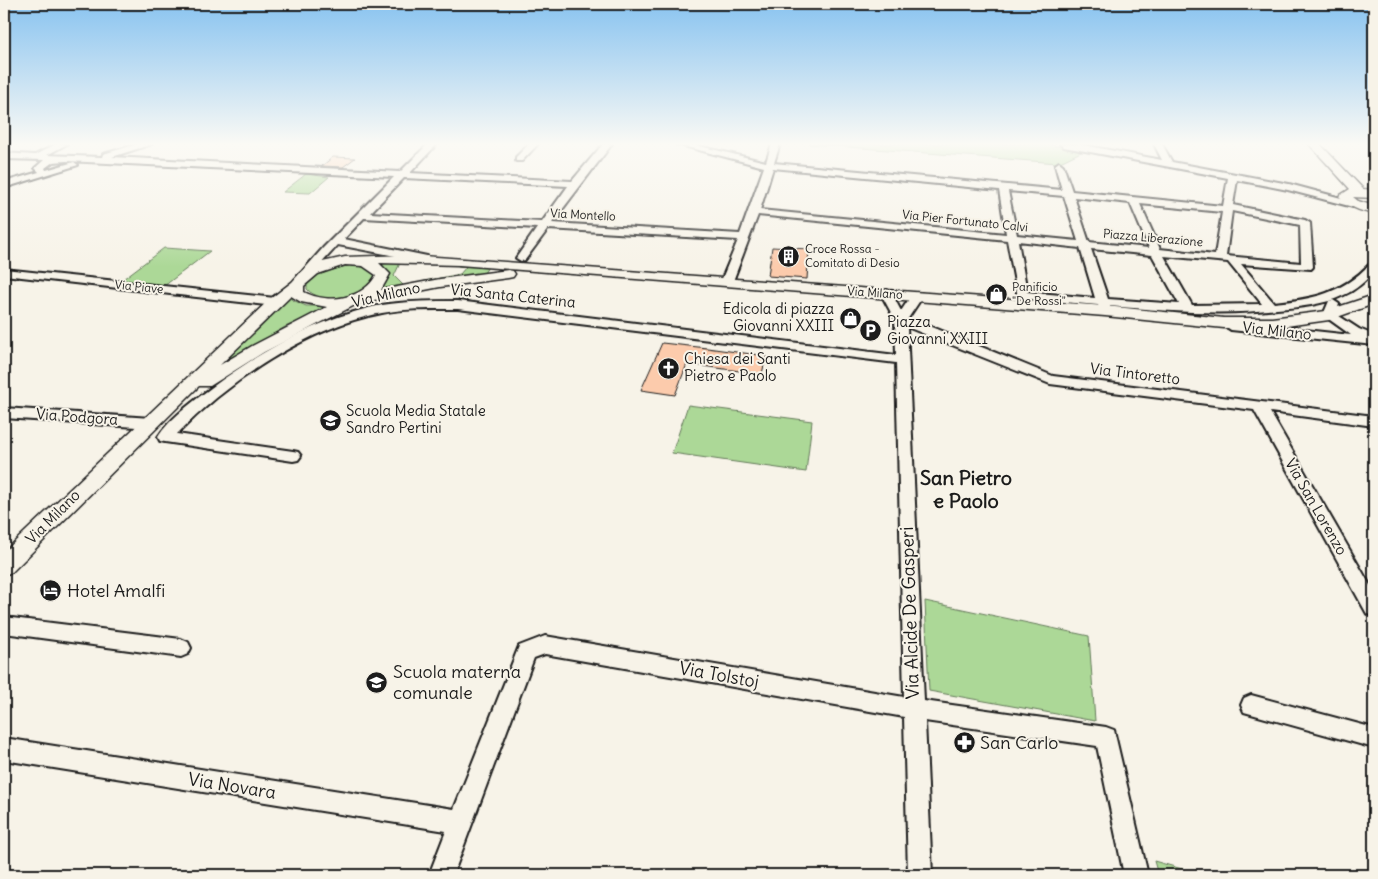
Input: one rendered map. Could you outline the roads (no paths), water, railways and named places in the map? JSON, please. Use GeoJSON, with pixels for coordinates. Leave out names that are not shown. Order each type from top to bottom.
{"type":"FeatureCollection","features":[{"type":"Feature","properties":{"kind":"main road"},"geometry":{"type":"LineString","coordinates":[[1346,185],[1374,217]]}},
{"type":"Feature","properties":{"kind":"main road"},"geometry":{"type":"LineString","coordinates":[[1354,196],[1374,194]]}},
{"type":"Feature","properties":{"kind":"main road"},"geometry":{"type":"LineString","coordinates":[[1354,196],[1374,210]]}},
{"type":"Feature","properties":{"kind":"main road","name":"Via Milano"},"geometry":{"type":"LineString","coordinates":[[358,261],[379,258],[427,259],[887,294],[1104,306],[1184,312],[1224,323],[1272,323],[1374,299]]}},
{"type":"Feature","properties":{"kind":"main road"},"geometry":{"type":"LineString","coordinates":[[358,261],[378,267],[384,274],[381,282],[372,291],[355,299],[338,303],[320,303],[305,300],[297,294],[301,281],[317,269],[334,263],[358,261]]}},
{"type":"Feature","properties":{"kind":"main road","name":"Via Milano"},"geometry":{"type":"LineString","coordinates":[[168,408],[258,349],[355,299],[486,276],[570,269]]}},
{"type":"Feature","properties":{"kind":"main road","name":"Via Milano"},"geometry":{"type":"LineString","coordinates":[[4,566],[275,302],[301,281]]}},
{"type":"Feature","properties":{"kind":"main road","name":"Via Milano"},"geometry":{"type":"LineString","coordinates":[[1331,309],[1374,285]]}},
{"type":"Feature","properties":{"kind":"street"},"geometry":{"type":"LineString","coordinates":[[301,281],[327,250],[391,185]]}},
{"type":"Feature","properties":{"kind":"street"},"geometry":{"type":"LineString","coordinates":[[520,258],[574,185]]}},
{"type":"Feature","properties":{"kind":"street"},"geometry":{"type":"LineString","coordinates":[[727,281],[763,185]]}},
{"type":"Feature","properties":{"kind":"street"},"geometry":{"type":"LineString","coordinates":[[971,185],[1227,208]]}},
{"type":"Feature","properties":{"kind":"street"},"geometry":{"type":"LineString","coordinates":[[1003,188],[1022,294],[1104,306],[1065,185]]}},
{"type":"Feature","properties":{"kind":"street"},"geometry":{"type":"LineString","coordinates":[[1231,185],[1227,208],[1226,259],[1271,307]]}},
{"type":"Feature","properties":{"kind":"street"},"geometry":{"type":"LineString","coordinates":[[1279,185],[1354,196]]}},
{"type":"Feature","properties":{"kind":"street"},"geometry":{"type":"LineString","coordinates":[[1134,200],[1184,312],[1271,307],[1311,302],[1342,292],[1365,277],[1374,266]]}},
{"type":"Feature","properties":{"kind":"street","name":"Piazza Liberazione"},"geometry":{"type":"LineString","coordinates":[[1084,245],[1307,267],[1304,223],[1227,208]]}},
{"type":"Feature","properties":{"kind":"street","name":"Via Pier Fortunato Calvi"},"geometry":{"type":"LineString","coordinates":[[754,212],[1084,245]]}},
{"type":"Feature","properties":{"kind":"street","name":"Via Montello"},"geometry":{"type":"LineString","coordinates":[[361,215],[743,237]]}},
{"type":"Feature","properties":{"kind":"street"},"geometry":{"type":"LineString","coordinates":[[336,241],[427,259]]}},
{"type":"Feature","properties":{"kind":"street"},"geometry":{"type":"LineString","coordinates":[[327,250],[333,257],[358,261]]}},
{"type":"Feature","properties":{"kind":"street","name":"Via Piave"},"geometry":{"type":"LineString","coordinates":[[4,272],[275,302]]}},
{"type":"Feature","properties":{"kind":"street"},"geometry":{"type":"LineString","coordinates":[[887,294],[901,321],[917,296]]}},
{"type":"Feature","properties":{"kind":"street","name":"Via Santa Caterina"},"geometry":{"type":"LineString","coordinates":[[293,456],[165,437],[199,404],[262,360],[303,338],[350,317],[382,309],[418,305],[458,305],[902,360]]}},
{"type":"Feature","properties":{"kind":"street","name":"Via Milano"},"geometry":{"type":"LineString","coordinates":[[1331,309],[1355,332],[1374,340]]}},
{"type":"Feature","properties":{"kind":"street","name":"Via Milano"},"geometry":{"type":"LineString","coordinates":[[1184,312],[1238,327],[1374,340]]}},
{"type":"Feature","properties":{"kind":"street","name":"Via Alcide De Gasperi"},"geometry":{"type":"LineString","coordinates":[[901,321],[920,875]]}},
{"type":"Feature","properties":{"kind":"street","name":"Via Tintoretto"},"geometry":{"type":"LineString","coordinates":[[901,321],[916,325],[1050,380],[1374,421]]}},
{"type":"Feature","properties":{"kind":"street","name":"Via San Lorenzo"},"geometry":{"type":"LineString","coordinates":[[1259,406],[1374,608]]}},
{"type":"Feature","properties":{"kind":"street","name":"Via Podgora"},"geometry":{"type":"LineString","coordinates":[[4,412],[151,422]]}},
{"type":"Feature","properties":{"kind":"street"},"geometry":{"type":"LineString","coordinates":[[4,625],[181,648]]}},
{"type":"Feature","properties":{"kind":"street","name":"Via Tolstoj"},"geometry":{"type":"LineString","coordinates":[[461,822],[526,652],[545,645],[914,709],[1106,737],[1136,875]]}},
{"type":"Feature","properties":{"kind":"street"},"geometry":{"type":"LineString","coordinates":[[1251,705],[1374,738]]}},
{"type":"Feature","properties":{"kind":"street","name":"Via Novara"},"geometry":{"type":"LineString","coordinates":[[4,749],[461,822]]}},
{"type":"Feature","properties":{"kind":"street"},"geometry":{"type":"LineString","coordinates":[[442,875],[461,822]]}},
{"type":"Feature","properties":{"kind":"place","name":"Croce Rossa - Comitato di Desio"},"geometry":{"type":"Point","coordinates":[789,256]}},
{"type":"Feature","properties":{"kind":"place","name":"Panificio \"De Rossi\""},"geometry":{"type":"Point","coordinates":[996,294]}},
{"type":"Feature","properties":{"kind":"place","name":"Edicola di piazza Giovanni XXIII"},"geometry":{"type":"Point","coordinates":[850,318]}},
{"type":"Feature","properties":{"kind":"place","name":"Piazza Giovanni XXIII"},"geometry":{"type":"Point","coordinates":[871,331]}},
{"type":"Feature","properties":{"kind":"place","name":"Chiesa dei Santi Pietro e Paolo"},"geometry":{"type":"Point","coordinates":[668,368]}},
{"type":"Feature","properties":{"kind":"place","name":"Scuola Media Statale Sandro Pertini"},"geometry":{"type":"Point","coordinates":[330,420]}},
{"type":"Feature","properties":{"kind":"place","name":"Hotel Amalfi"},"geometry":{"type":"Point","coordinates":[51,591]}},
{"type":"Feature","properties":{"kind":"place","name":"Scuola materna comunale"},"geometry":{"type":"Point","coordinates":[377,682]}},
{"type":"Feature","properties":{"kind":"place","name":"San Carlo"},"geometry":{"type":"Point","coordinates":[964,743]}},
{"type":"Feature","properties":{"kind":"district","name":"San Pietro e Paolo"},"geometry":{"type":"Point","coordinates":[966,490]}}]}
